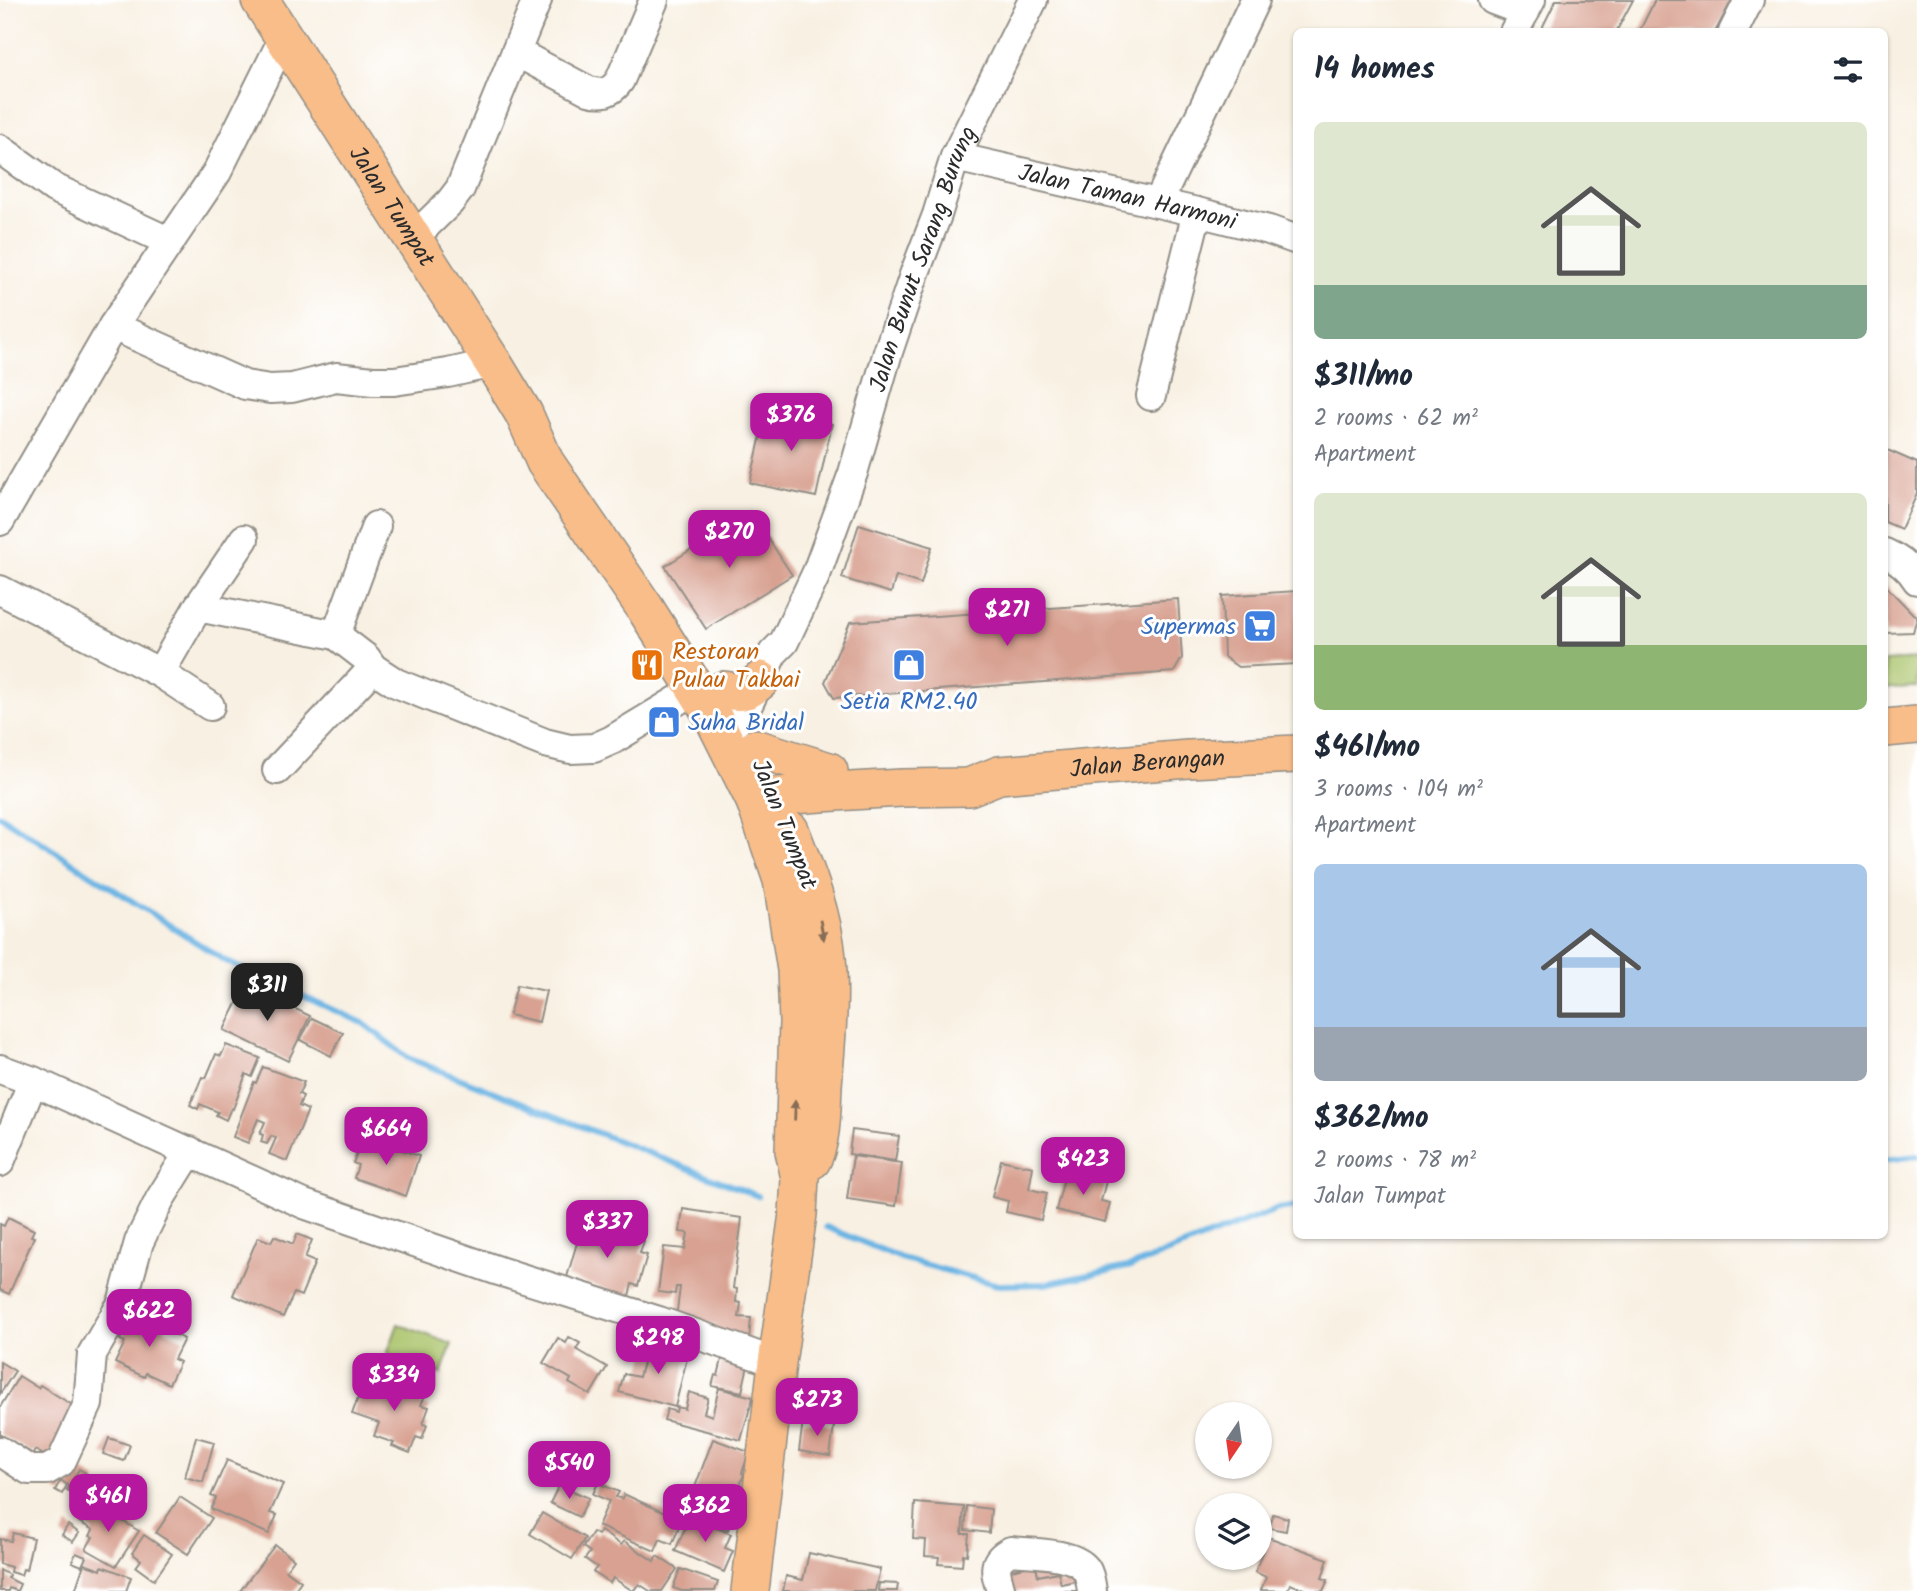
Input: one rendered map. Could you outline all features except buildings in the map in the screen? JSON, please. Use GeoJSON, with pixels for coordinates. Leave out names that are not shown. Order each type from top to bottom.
{"type":"FeatureCollection","features":[{"type":"Feature","properties":{"kind":"main road","name":"Jalan Tumpat"},"geometry":{"type":"LineString","coordinates":[[260,0],[493,363],[524,414],[545,462],[645,607],[710,713],[746,754]]}},
{"type":"Feature","properties":{"kind":"main road","name":"Jalan Tumpat"},"geometry":{"type":"LineString","coordinates":[[524,414],[564,446],[746,754],[792,869],[816,902],[827,958],[827,1026],[816,1152],[800,1178],[798,1214],[750,1591]]}},
{"type":"Feature","properties":{"kind":"main road"},"geometry":{"type":"LineString","coordinates":[[645,607],[660,649],[683,697],[736,790],[765,851],[792,869],[802,842],[840,781],[746,754],[738,692],[751,689],[761,680]]}},
{"type":"Feature","properties":{"kind":"main road"},"geometry":{"type":"LineString","coordinates":[[1888,728],[1917,725]]}},
{"type":"Feature","properties":{"kind":"main road","name":"Jalan Berangan"},"geometry":{"type":"LineString","coordinates":[[746,754],[840,781],[969,787],[999,775],[1188,759],[1293,754]]}},
{"type":"Feature","properties":{"kind":"street"},"geometry":{"type":"LineString","coordinates":[[413,239],[460,189],[537,0]]}},
{"type":"Feature","properties":{"kind":"street"},"geometry":{"type":"LineString","coordinates":[[516,52],[589,91],[607,92],[620,80],[654,0]]}},
{"type":"Feature","properties":{"kind":"street","name":"Jalan Bunut Sarang Burung"},"geometry":{"type":"LineString","coordinates":[[761,680],[773,653],[784,642],[817,572],[955,157],[1033,0]]}},
{"type":"Feature","properties":{"kind":"street"},"geometry":{"type":"LineString","coordinates":[[1158,203],[1255,0]]}},
{"type":"Feature","properties":{"kind":"street"},"geometry":{"type":"LineString","coordinates":[[1493,0],[1523,14]]}},
{"type":"Feature","properties":{"kind":"street"},"geometry":{"type":"LineString","coordinates":[[1735,28],[1749,0]]}},
{"type":"Feature","properties":{"kind":"street"},"geometry":{"type":"LineString","coordinates":[[0,521],[113,327],[217,173],[284,37]]}},
{"type":"Feature","properties":{"kind":"street"},"geometry":{"type":"LineString","coordinates":[[0,149],[54,188],[170,243]]}},
{"type":"Feature","properties":{"kind":"street","name":"Jalan Taman Harmoni"},"geometry":{"type":"LineString","coordinates":[[955,157],[1197,212],[1293,239]]}},
{"type":"Feature","properties":{"kind":"street"},"geometry":{"type":"LineString","coordinates":[[1151,396],[1197,212]]}},
{"type":"Feature","properties":{"kind":"street"},"geometry":{"type":"LineString","coordinates":[[113,327],[245,385],[270,389],[292,388],[336,377],[394,381],[493,363]]}},
{"type":"Feature","properties":{"kind":"street"},"geometry":{"type":"LineString","coordinates":[[337,635],[376,526]]}},
{"type":"Feature","properties":{"kind":"street"},"geometry":{"type":"LineString","coordinates":[[160,673],[198,607],[244,539]]}},
{"type":"Feature","properties":{"kind":"street"},"geometry":{"type":"LineString","coordinates":[[1888,554],[1911,570],[1917,580]]}},
{"type":"Feature","properties":{"kind":"street"},"geometry":{"type":"LineString","coordinates":[[0,590],[160,673],[210,706]]}},
{"type":"Feature","properties":{"kind":"street"},"geometry":{"type":"LineString","coordinates":[[198,607],[337,635],[366,657],[373,667],[396,683],[545,743],[570,749],[594,748],[612,740],[683,697]]}},
{"type":"Feature","properties":{"kind":"street","name":"Jalan Bunut Sarang Burung"},"geometry":{"type":"LineString","coordinates":[[746,754],[785,658],[784,642]]}},
{"type":"Feature","properties":{"kind":"street"},"geometry":{"type":"LineString","coordinates":[[277,770],[373,667]]}},
{"type":"Feature","properties":{"kind":"street"},"geometry":{"type":"LineString","coordinates":[[0,1069],[33,1081],[304,1204],[499,1271],[659,1321],[777,1363]]}},
{"type":"Feature","properties":{"kind":"street"},"geometry":{"type":"LineString","coordinates":[[0,1162],[33,1081]]}},
{"type":"Feature","properties":{"kind":"street"},"geometry":{"type":"LineString","coordinates":[[0,1451],[29,1470],[47,1470],[61,1462],[88,1404],[92,1354],[122,1303],[139,1242],[160,1199],[190,1151]]}},
{"type":"Feature","properties":{"kind":"street"},"geometry":{"type":"LineString","coordinates":[[1001,1591],[996,1566],[999,1559],[1011,1551],[1062,1557],[1078,1562],[1088,1574],[1092,1591]]}},
{"type":"Feature","properties":{"kind":"green space"},"geometry":{"type":"Polygon","coordinates":[[[1917,659],[1917,687],[1888,688],[1888,661],[1917,659]]]}},
{"type":"Feature","properties":{"kind":"green space"},"geometry":{"type":"Polygon","coordinates":[[[398,1324],[452,1344],[441,1374],[387,1354],[398,1324]]]}},
{"type":"Feature","properties":{"kind":"waterway"},"geometry":{"type":"LineString","coordinates":[[0,816],[227,962],[363,1023],[408,1058],[758,1196]]}},
{"type":"Feature","properties":{"kind":"waterway"},"geometry":{"type":"LineString","coordinates":[[1888,1160],[1917,1156]]}},
{"type":"Feature","properties":{"kind":"waterway"},"geometry":{"type":"LineString","coordinates":[[826,1227],[901,1258],[998,1285],[1045,1284],[1132,1266],[1278,1209],[1293,1207]]}},
{"type":"Feature","properties":{"kind":"place","name":"Supermas"},"geometry":{"type":"Point","coordinates":[1260,626]}},
{"type":"Feature","properties":{"kind":"place","name":"Restoran Pulau Takbai"},"geometry":{"type":"Point","coordinates":[647,665]}},
{"type":"Feature","properties":{"kind":"place","name":"Setia RM2.40"},"geometry":{"type":"Point","coordinates":[909,665]}},
{"type":"Feature","properties":{"kind":"place","name":"Suha Bridal"},"geometry":{"type":"Point","coordinates":[664,722]}}]}
